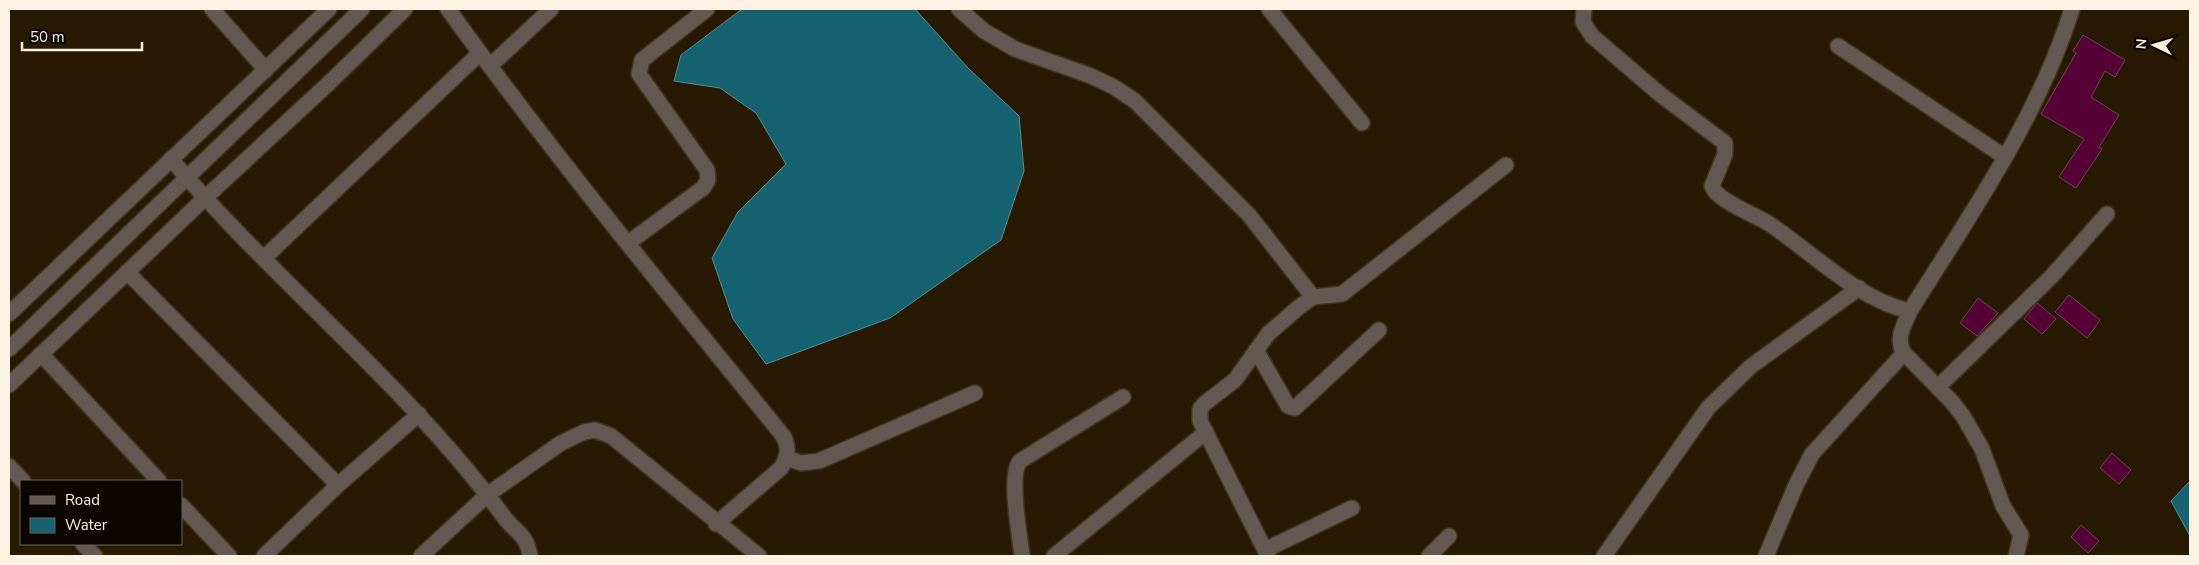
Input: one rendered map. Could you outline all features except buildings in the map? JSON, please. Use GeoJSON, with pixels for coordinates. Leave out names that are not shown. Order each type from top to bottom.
{"type":"FeatureCollection","features":[{"type":"Feature","properties":{"kind":"street"},"geometry":{"type":"LineString","coordinates":[[212,9],[266,70]]}},
{"type":"Feature","properties":{"kind":"street"},"geometry":{"type":"LineString","coordinates":[[9,314],[329,9]]}},
{"type":"Feature","properties":{"kind":"street"},"geometry":{"type":"LineString","coordinates":[[9,349],[362,9]]}},
{"type":"Feature","properties":{"kind":"street"},"geometry":{"type":"LineString","coordinates":[[9,385],[405,9]]}},
{"type":"Feature","properties":{"kind":"street"},"geometry":{"type":"LineString","coordinates":[[448,9],[490,66],[628,242],[784,437],[788,448],[787,458],[781,468],[716,524]]}},
{"type":"Feature","properties":{"kind":"street"},"geometry":{"type":"LineString","coordinates":[[490,66],[551,9]]}},
{"type":"Feature","properties":{"kind":"street"},"geometry":{"type":"LineString","coordinates":[[628,242],[703,188],[708,180],[707,170],[639,74],[642,60],[707,9]]}},
{"type":"Feature","properties":{"kind":"street"},"geometry":{"type":"LineString","coordinates":[[959,9],[984,31],[1015,49],[1091,76],[1114,87],[1135,101],[1249,215],[1313,297]]}},
{"type":"Feature","properties":{"kind":"street"},"geometry":{"type":"LineString","coordinates":[[1269,9],[1362,123]]}},
{"type":"Feature","properties":{"kind":"street"},"geometry":{"type":"LineString","coordinates":[[1584,9],[1583,22],[1592,36],[1631,72],[1725,143],[1725,154],[1712,186],[1718,195],[1769,224],[1834,273],[1887,304],[1910,311]]}},
{"type":"Feature","properties":{"kind":"street"},"geometry":{"type":"LineString","coordinates":[[2016,556],[2022,539],[2017,526],[2003,506],[1987,460],[1975,436],[1963,416],[1938,387],[1904,353],[1900,346],[1900,337],[1910,311],[2005,157],[2048,73],[2072,9]]}},
{"type":"Feature","properties":{"kind":"street"},"geometry":{"type":"LineString","coordinates":[[1838,46],[2005,157]]}},
{"type":"Feature","properties":{"kind":"street"},"geometry":{"type":"LineString","coordinates":[[264,258],[480,53]]}},
{"type":"Feature","properties":{"kind":"street"},"geometry":{"type":"LineString","coordinates":[[171,159],[205,198],[419,414],[488,495],[507,521],[527,541],[530,556]]}},
{"type":"Feature","properties":{"kind":"street"},"geometry":{"type":"LineString","coordinates":[[1352,508],[1266,553],[1199,415],[1204,404],[1236,380],[1272,329],[1313,297],[1342,294],[1506,165]]}},
{"type":"Feature","properties":{"kind":"street"},"geometry":{"type":"LineString","coordinates":[[1938,387],[2052,276],[2107,214]]}},
{"type":"Feature","properties":{"kind":"street"},"geometry":{"type":"LineString","coordinates":[[127,272],[338,485]]}},
{"type":"Feature","properties":{"kind":"street"},"geometry":{"type":"LineString","coordinates":[[1604,556],[1703,416],[1718,398],[1750,367],[1859,288]]}},
{"type":"Feature","properties":{"kind":"street"},"geometry":{"type":"LineString","coordinates":[[1256,350],[1288,406],[1295,408],[1379,330]]}},
{"type":"Feature","properties":{"kind":"street"},"geometry":{"type":"LineString","coordinates":[[1766,556],[1796,485],[1812,454],[1904,353]]}},
{"type":"Feature","properties":{"kind":"street"},"geometry":{"type":"LineString","coordinates":[[41,354],[158,480]]}},
{"type":"Feature","properties":{"kind":"street"},"geometry":{"type":"LineString","coordinates":[[787,458],[801,463],[819,460],[975,393]]}},
{"type":"Feature","properties":{"kind":"street"},"geometry":{"type":"LineString","coordinates":[[1022,556],[1015,484],[1017,465],[1020,461],[1124,397]]}},
{"type":"Feature","properties":{"kind":"street"},"geometry":{"type":"LineString","coordinates":[[264,556],[338,485],[419,414]]}},
{"type":"Feature","properties":{"kind":"street"},"geometry":{"type":"LineString","coordinates":[[420,556],[488,495],[574,435],[595,430],[611,436],[716,524],[759,556]]}},
{"type":"Feature","properties":{"kind":"street"},"geometry":{"type":"LineString","coordinates":[[1054,556],[1206,432]]}},
{"type":"Feature","properties":{"kind":"street"},"geometry":{"type":"LineString","coordinates":[[9,466],[23,480]]}},
{"type":"Feature","properties":{"kind":"street"},"geometry":{"type":"LineString","coordinates":[[182,506],[229,556]]}},
{"type":"Feature","properties":{"kind":"street"},"geometry":{"type":"LineString","coordinates":[[1429,556],[1449,536]]}},
{"type":"Feature","properties":{"kind":"street"},"geometry":{"type":"LineString","coordinates":[[84,545],[95,556]]}},
{"type":"Feature","properties":{"kind":"water"},"geometry":{"type":"Polygon","coordinates":[[[742,9],[915,9],[968,68],[1019,116],[1024,171],[1001,240],[890,318],[766,364],[733,319],[712,258],[738,212],[786,164],[756,113],[720,88],[674,81],[681,55],[742,9]]]}},
{"type":"Feature","properties":{"kind":"water"},"geometry":{"type":"Polygon","coordinates":[[[2190,481],[2190,536],[2171,501],[2190,481]]]}}]}
